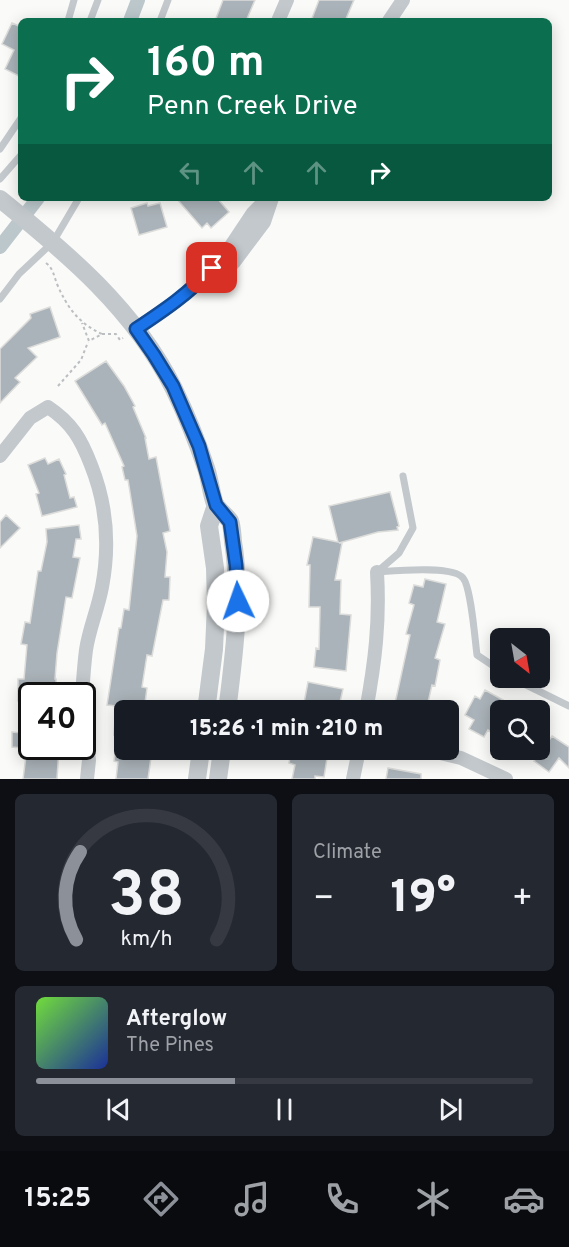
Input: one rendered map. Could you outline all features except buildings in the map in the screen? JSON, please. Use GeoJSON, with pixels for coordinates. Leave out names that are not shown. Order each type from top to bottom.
{"type":"FeatureCollection","features":[{"type":"Feature","properties":{"kind":"street"},"geometry":{"type":"LineString","coordinates":[[279,18],[286,0]]}},
{"type":"Feature","properties":{"kind":"street"},"geometry":{"type":"LineString","coordinates":[[391,18],[403,0]]}},
{"type":"Feature","properties":{"kind":"street"},"geometry":{"type":"LineString","coordinates":[[0,199],[49,239],[98,284],[136,329],[164,370],[188,420],[199,446],[216,505],[230,522],[238,601],[228,700]]}},
{"type":"Feature","properties":{"kind":"street"},"geometry":{"type":"LineString","coordinates":[[136,329],[200,282],[227,252],[253,213],[267,201]]}},
{"type":"Feature","properties":{"kind":"street"},"geometry":{"type":"LineString","coordinates":[[200,282],[220,276],[234,262],[264,222],[269,201]]}},
{"type":"Feature","properties":{"kind":"street"},"geometry":{"type":"LineString","coordinates":[[227,252],[252,237]]}},
{"type":"Feature","properties":{"kind":"street"},"geometry":{"type":"LineString","coordinates":[[0,456],[30,418],[48,407],[65,418],[76,432],[87,452],[99,484],[106,522],[107,553],[102,588],[86,648],[83,682]]}},
{"type":"Feature","properties":{"kind":"street"},"geometry":{"type":"LineString","coordinates":[[207,700],[214,649],[216,604],[215,568],[209,526],[216,505]]}},
{"type":"Feature","properties":{"kind":"street"},"geometry":{"type":"LineString","coordinates":[[368,700],[376,661],[377,572]]}},
{"type":"Feature","properties":{"kind":"street"},"geometry":{"type":"LineString","coordinates":[[459,758],[507,779]]}},
{"type":"Feature","properties":{"kind":"street"},"geometry":{"type":"LineString","coordinates":[[87,779],[89,760]]}},
{"type":"Feature","properties":{"kind":"street"},"geometry":{"type":"LineString","coordinates":[[197,779],[200,760]]}},
{"type":"Feature","properties":{"kind":"street"},"geometry":{"type":"LineString","coordinates":[[218,779],[221,760]]}},
{"type":"Feature","properties":{"kind":"street"},"geometry":{"type":"LineString","coordinates":[[353,779],[357,760]]}},
{"type":"Feature","properties":{"kind":"lane"},"geometry":{"type":"LineString","coordinates":[[69,18],[74,0]]}},
{"type":"Feature","properties":{"kind":"lane"},"geometry":{"type":"LineString","coordinates":[[91,18],[98,0]]}},
{"type":"Feature","properties":{"kind":"lane"},"geometry":{"type":"LineString","coordinates":[[161,18],[168,0]]}},
{"type":"Feature","properties":{"kind":"lane"},"geometry":{"type":"LineString","coordinates":[[0,148],[18,122]]}},
{"type":"Feature","properties":{"kind":"lane"},"geometry":{"type":"LineString","coordinates":[[0,179],[18,158]]}},
{"type":"Feature","properties":{"kind":"lane"},"geometry":{"type":"LineString","coordinates":[[0,299],[19,274],[38,256],[77,201]]}},
{"type":"Feature","properties":{"kind":"lane"},"geometry":{"type":"LineString","coordinates":[[377,572],[399,553],[413,528],[403,476]]}},
{"type":"Feature","properties":{"kind":"lane"},"geometry":{"type":"LineString","coordinates":[[377,572],[406,569],[453,572],[461,575],[466,585],[477,655],[490,664]]}},
{"type":"Feature","properties":{"kind":"lane"},"geometry":{"type":"LineString","coordinates":[[532,688],[569,706]]}},
{"type":"Feature","properties":{"kind":"path"},"geometry":{"type":"LineString","coordinates":[[38,256],[51,266],[69,308],[82,323],[89,341]]}},
{"type":"Feature","properties":{"kind":"path"},"geometry":{"type":"LineString","coordinates":[[58,386],[81,360],[89,341],[102,334],[82,323]]}},
{"type":"Feature","properties":{"kind":"waterway"},"geometry":{"type":"LineString","coordinates":[[131,18],[138,0]]}},
{"type":"Feature","properties":{"kind":"waterway"},"geometry":{"type":"LineString","coordinates":[[0,247],[36,201]]}},
{"type":"Feature","properties":{"kind":"route"},"geometry":{"type":"LineString","coordinates":[[212,268],[200,282],[179,299],[136,329],[173,386],[199,446],[216,505],[230,522],[238,601]]}}]}
